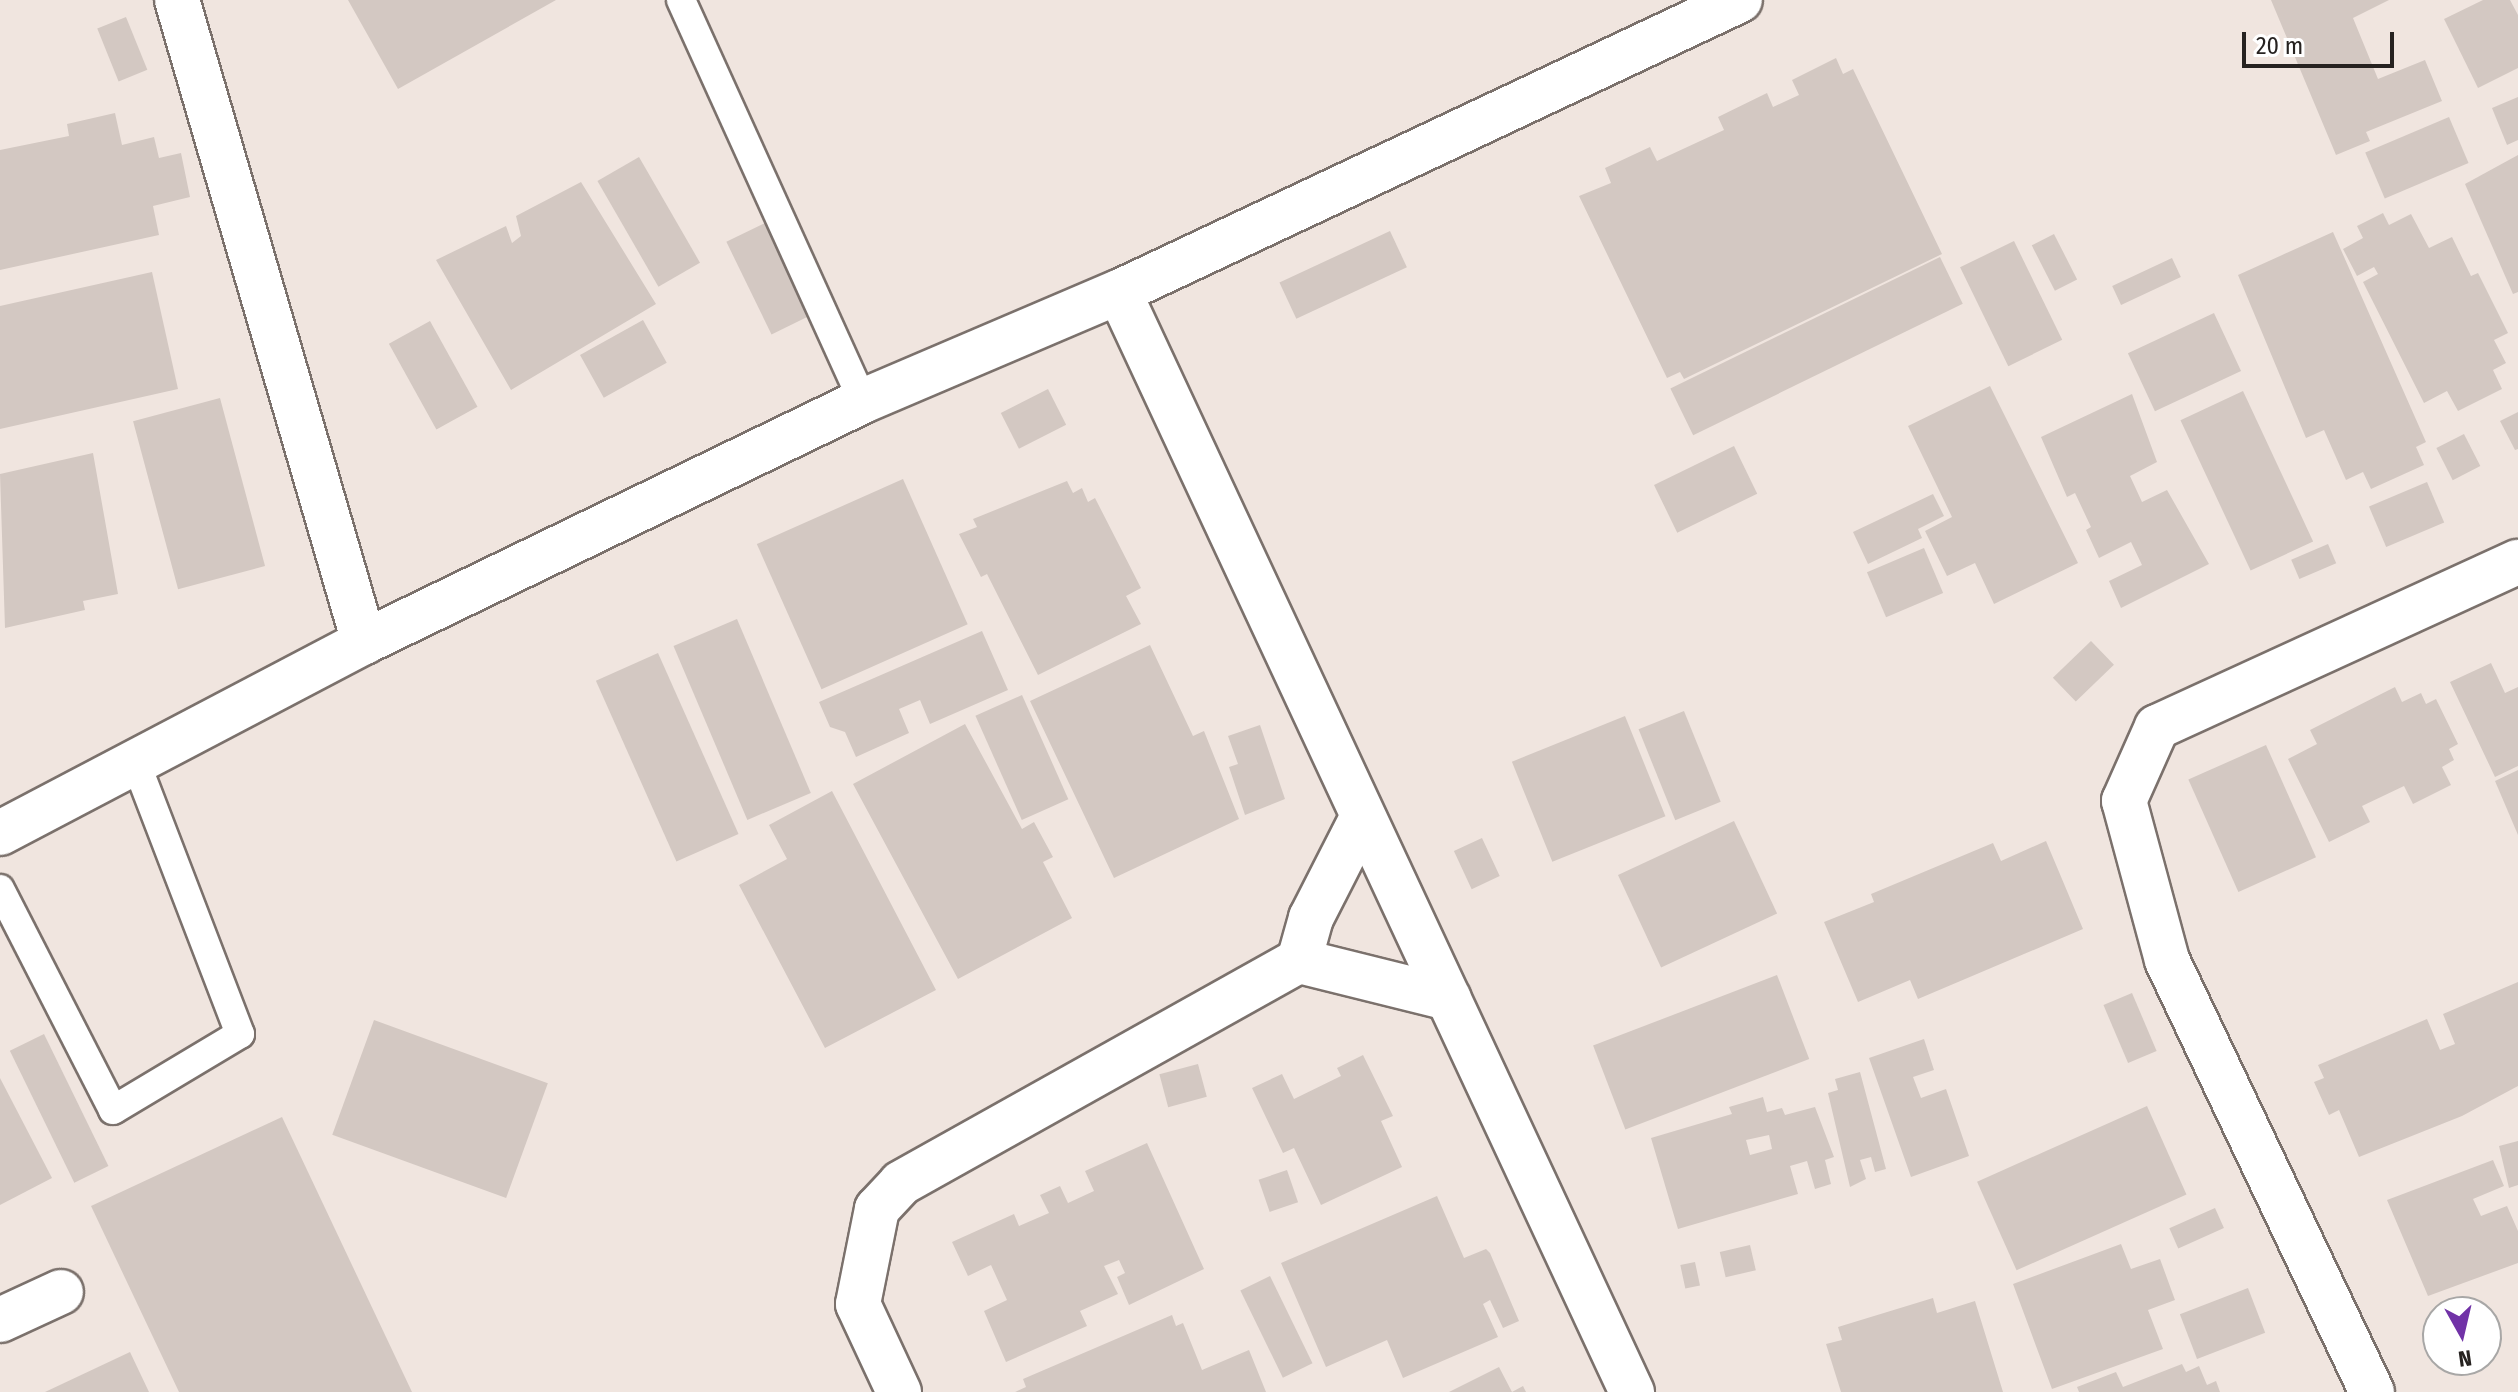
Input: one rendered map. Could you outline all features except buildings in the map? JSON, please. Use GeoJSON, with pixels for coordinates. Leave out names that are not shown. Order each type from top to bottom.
{"type":"FeatureCollection","features":[{"type":"Feature","properties":{"kind":"street"},"geometry":{"type":"LineString","coordinates":[[177,0],[364,642]]}},
{"type":"Feature","properties":{"kind":"street"},"geometry":{"type":"LineString","coordinates":[[0,833],[137,765],[364,642],[863,401],[1119,292],[1740,0]]}},
{"type":"Feature","properties":{"kind":"street"},"geometry":{"type":"LineString","coordinates":[[1119,292],[1632,1392]]}},
{"type":"Feature","properties":{"kind":"street"},"geometry":{"type":"LineString","coordinates":[[2372,1392],[2167,960],[2124,801],[2157,727],[2518,562]]}},
{"type":"Feature","properties":{"kind":"street"},"geometry":{"type":"LineString","coordinates":[[1299,961],[1311,918],[1363,816]]}},
{"type":"Feature","properties":{"kind":"street"},"geometry":{"type":"LineString","coordinates":[[899,1392],[858,1304],[867,1241],[877,1209],[893,1192],[1299,961],[1448,998]]}},
{"type":"Feature","properties":{"kind":"street"},"geometry":{"type":"LineString","coordinates":[[0,1320],[61,1292]]}},
{"type":"Feature","properties":{"kind":"lane"},"geometry":{"type":"LineString","coordinates":[[681,0],[863,401]]}},
{"type":"Feature","properties":{"kind":"lane"},"geometry":{"type":"LineString","coordinates":[[0,889],[113,1110],[240,1034],[137,765]]}}]}
